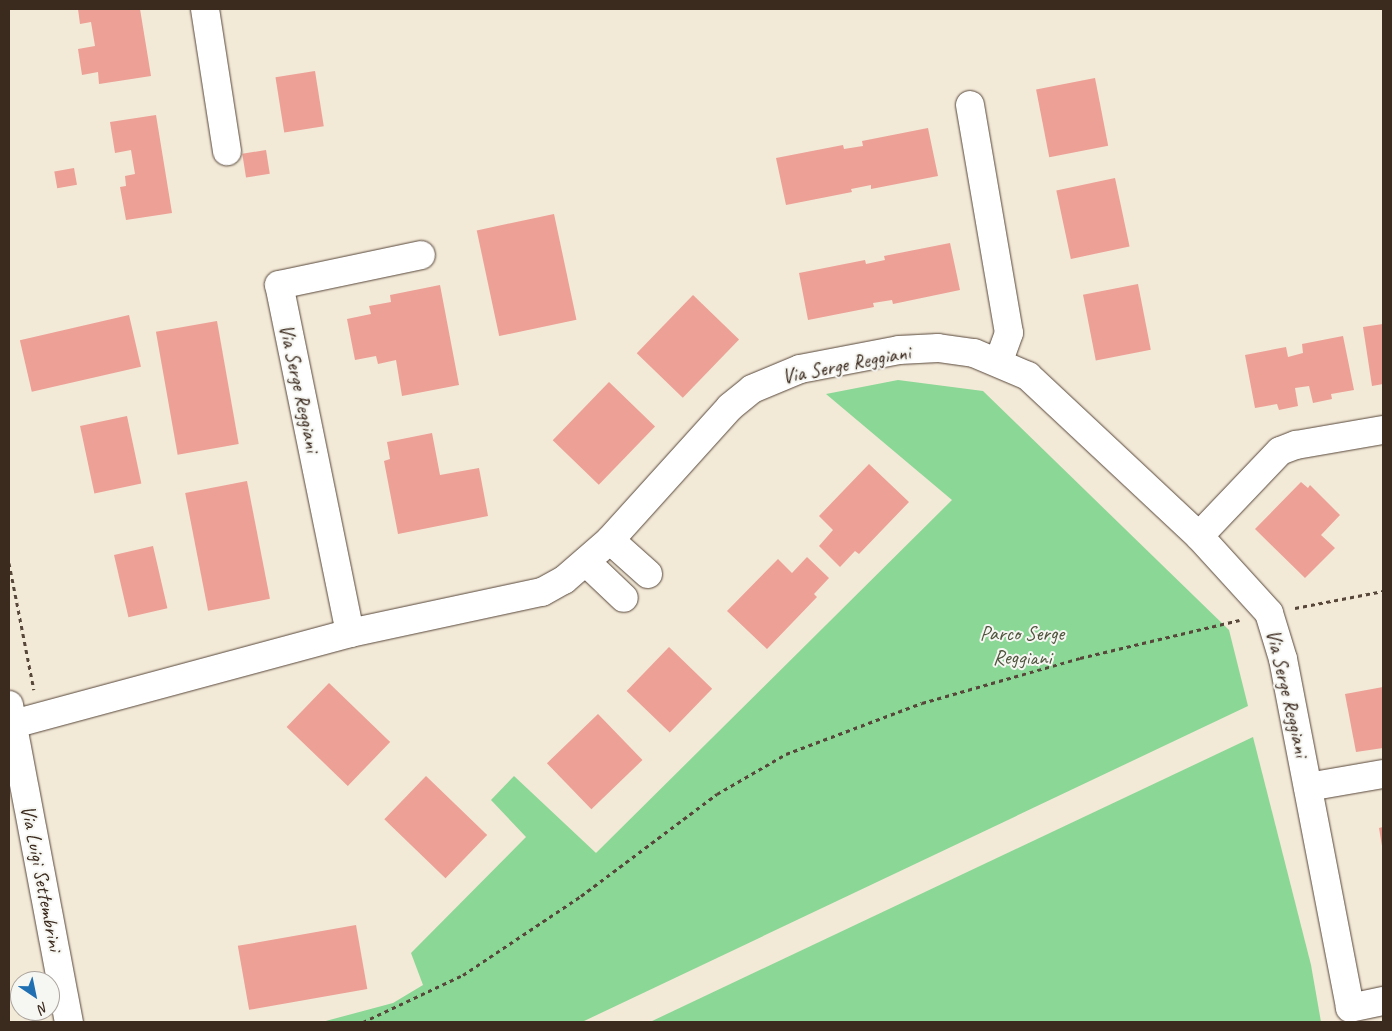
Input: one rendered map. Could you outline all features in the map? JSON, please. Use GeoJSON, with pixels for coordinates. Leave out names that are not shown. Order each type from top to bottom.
{"type":"FeatureCollection","features":[{"type":"Feature","properties":{"kind":"street"},"geometry":{"type":"LineString","coordinates":[[205,9],[227,151]]}},
{"type":"Feature","properties":{"kind":"street"},"geometry":{"type":"LineString","coordinates":[[970,105],[1008,333],[999,361]]}},
{"type":"Feature","properties":{"kind":"street","name":"Via Serge Reggiani"},"geometry":{"type":"LineString","coordinates":[[350,633],[279,285],[421,255]]}},
{"type":"Feature","properties":{"kind":"street","name":"Via Serge Reggiani"},"geometry":{"type":"LineString","coordinates":[[11,715],[350,633],[542,592],[586,562],[610,540],[730,408],[752,389],[780,375],[899,350],[938,348],[974,353],[999,361],[1028,376],[1199,536],[1269,613],[1283,659],[1350,1008],[1383,1001]]}},
{"type":"Feature","properties":{"kind":"street"},"geometry":{"type":"LineString","coordinates":[[1199,536],[1280,452],[1296,445],[1383,430]]}},
{"type":"Feature","properties":{"kind":"street"},"geometry":{"type":"LineString","coordinates":[[610,540],[648,574]]}},
{"type":"Feature","properties":{"kind":"street"},"geometry":{"type":"LineString","coordinates":[[586,562],[624,598]]}},
{"type":"Feature","properties":{"kind":"street","name":"Via Luigi Settembrini"},"geometry":{"type":"LineString","coordinates":[[11,715],[69,1022]]}},
{"type":"Feature","properties":{"kind":"street","name":"Via Serge Reggiani"},"geometry":{"type":"LineString","coordinates":[[1308,787],[1383,774]]}},
{"type":"Feature","properties":{"kind":"path"},"geometry":{"type":"LineString","coordinates":[[363,1022],[463,975],[581,896],[717,794],[786,754],[922,703],[1080,658],[1269,613],[1383,591]]}},
{"type":"Feature","properties":{"kind":"green space","name":"Parco Serge Reggiani"},"geometry":{"type":"Polygon","coordinates":[[[898,380],[983,391],[1229,630],[1248,706],[582,1022],[322,1022],[393,1003],[423,985],[411,953],[526,837],[491,800],[514,776],[596,853],[952,500],[826,394],[898,380]]]}},
{"type":"Feature","properties":{"kind":"green space"},"geometry":{"type":"Polygon","coordinates":[[[1253,737],[1311,965],[1321,1022],[650,1022],[1253,737]]]}},
{"type":"Feature","properties":{"kind":"building"},"geometry":{"type":"Polygon","coordinates":[[[78,9],[140,9],[151,76],[99,84],[98,72],[82,75],[78,49],[95,46],[91,22],[80,24],[78,9]]]}},
{"type":"Feature","properties":{"kind":"building"},"geometry":{"type":"Polygon","coordinates":[[[315,71],[324,126],[284,133],[275,77],[315,71]]]}},
{"type":"Feature","properties":{"kind":"building"},"geometry":{"type":"Polygon","coordinates":[[[1095,78],[1108,146],[1049,157],[1036,89],[1095,78]]]}},
{"type":"Feature","properties":{"kind":"building"},"geometry":{"type":"Polygon","coordinates":[[[156,115],[172,213],[126,220],[120,187],[126,186],[125,176],[135,174],[131,150],[115,153],[110,122],[156,115]]]}},
{"type":"Feature","properties":{"kind":"building"},"geometry":{"type":"Polygon","coordinates":[[[928,128],[938,176],[871,189],[871,185],[851,189],[852,192],[786,205],[776,158],[843,145],[844,149],[863,146],[862,141],[928,128]]]}},
{"type":"Feature","properties":{"kind":"building"},"geometry":{"type":"Polygon","coordinates":[[[266,150],[270,174],[246,177],[242,154],[266,150]]]}},
{"type":"Feature","properties":{"kind":"building"},"geometry":{"type":"Polygon","coordinates":[[[74,168],[77,185],[57,188],[54,171],[74,168]]]}},
{"type":"Feature","properties":{"kind":"building"},"geometry":{"type":"Polygon","coordinates":[[[1115,178],[1130,246],[1071,259],[1056,190],[1115,178]]]}},
{"type":"Feature","properties":{"kind":"building"},"geometry":{"type":"Polygon","coordinates":[[[554,214],[576,320],[499,336],[477,230],[554,214]]]}},
{"type":"Feature","properties":{"kind":"building"},"geometry":{"type":"Polygon","coordinates":[[[950,243],[960,290],[893,304],[892,300],[873,303],[874,307],[808,320],[799,273],[865,260],[866,264],[885,260],[884,256],[950,243]]]}},
{"type":"Feature","properties":{"kind":"building"},"geometry":{"type":"Polygon","coordinates":[[[1138,284],[1151,350],[1096,360],[1083,295],[1138,284]]]}},
{"type":"Feature","properties":{"kind":"building"},"geometry":{"type":"Polygon","coordinates":[[[440,285],[459,385],[402,396],[396,360],[378,364],[376,356],[355,360],[347,319],[371,314],[369,306],[391,302],[390,295],[440,285]]]}},
{"type":"Feature","properties":{"kind":"building"},"geometry":{"type":"Polygon","coordinates":[[[693,295],[739,339],[683,398],[637,353],[693,295]]]}},
{"type":"Feature","properties":{"kind":"building"},"geometry":{"type":"Polygon","coordinates":[[[129,315],[141,367],[32,392],[20,340],[129,315]]]}},
{"type":"Feature","properties":{"kind":"building"},"geometry":{"type":"Polygon","coordinates":[[[217,321],[239,444],[178,455],[156,332],[217,321]]]}},
{"type":"Feature","properties":{"kind":"building"},"geometry":{"type":"Polygon","coordinates":[[[1383,324],[1383,384],[1372,386],[1363,327],[1383,324]]]}},
{"type":"Feature","properties":{"kind":"building"},"geometry":{"type":"Polygon","coordinates":[[[1343,336],[1354,390],[1331,394],[1332,399],[1313,403],[1309,386],[1295,388],[1298,406],[1279,410],[1277,404],[1255,408],[1245,355],[1286,347],[1288,357],[1303,353],[1302,344],[1343,336]]]}},
{"type":"Feature","properties":{"kind":"building"},"geometry":{"type":"Polygon","coordinates":[[[609,382],[655,426],[599,485],[553,440],[609,382]]]}},
{"type":"Feature","properties":{"kind":"building"},"geometry":{"type":"Polygon","coordinates":[[[127,416],[141,483],[94,493],[80,426],[127,416]]]}},
{"type":"Feature","properties":{"kind":"building"},"geometry":{"type":"Polygon","coordinates":[[[432,433],[440,475],[479,468],[488,516],[398,534],[384,461],[390,459],[387,442],[432,433]]]}},
{"type":"Feature","properties":{"kind":"building"},"geometry":{"type":"Polygon","coordinates":[[[869,464],[909,502],[859,554],[855,551],[840,567],[819,546],[833,530],[819,516],[869,464]]]}},
{"type":"Feature","properties":{"kind":"building"},"geometry":{"type":"Polygon","coordinates":[[[247,481],[270,599],[208,611],[185,493],[247,481]]]}},
{"type":"Feature","properties":{"kind":"building"},"geometry":{"type":"Polygon","coordinates":[[[1301,482],[1308,488],[1310,485],[1340,515],[1321,535],[1335,548],[1305,578],[1255,529],[1301,482]]]}},
{"type":"Feature","properties":{"kind":"building"},"geometry":{"type":"Polygon","coordinates":[[[153,546],[167,608],[128,617],[114,555],[153,546]]]}},
{"type":"Feature","properties":{"kind":"building"},"geometry":{"type":"Polygon","coordinates":[[[807,557],[829,578],[814,594],[817,597],[767,649],[727,611],[778,559],[792,573],[807,557]]]}},
{"type":"Feature","properties":{"kind":"building"},"geometry":{"type":"Polygon","coordinates":[[[669,647],[712,689],[670,733],[627,691],[669,647]]]}},
{"type":"Feature","properties":{"kind":"building"},"geometry":{"type":"Polygon","coordinates":[[[329,683],[390,742],[348,786],[287,727],[329,683]]]}},
{"type":"Feature","properties":{"kind":"building"},"geometry":{"type":"Polygon","coordinates":[[[1383,687],[1383,748],[1356,752],[1345,694],[1383,687]]]}},
{"type":"Feature","properties":{"kind":"building"},"geometry":{"type":"Polygon","coordinates":[[[598,714],[642,760],[591,809],[547,763],[598,714]]]}},
{"type":"Feature","properties":{"kind":"building"},"geometry":{"type":"Polygon","coordinates":[[[426,776],[487,835],[445,878],[384,819],[426,776]]]}},
{"type":"Feature","properties":{"kind":"building"},"geometry":{"type":"Polygon","coordinates":[[[1383,827],[1383,846],[1382,846],[1379,828],[1383,827]]]}},
{"type":"Feature","properties":{"kind":"building"},"geometry":{"type":"Polygon","coordinates":[[[356,925],[367,989],[249,1010],[238,946],[356,925]]]}}]}
